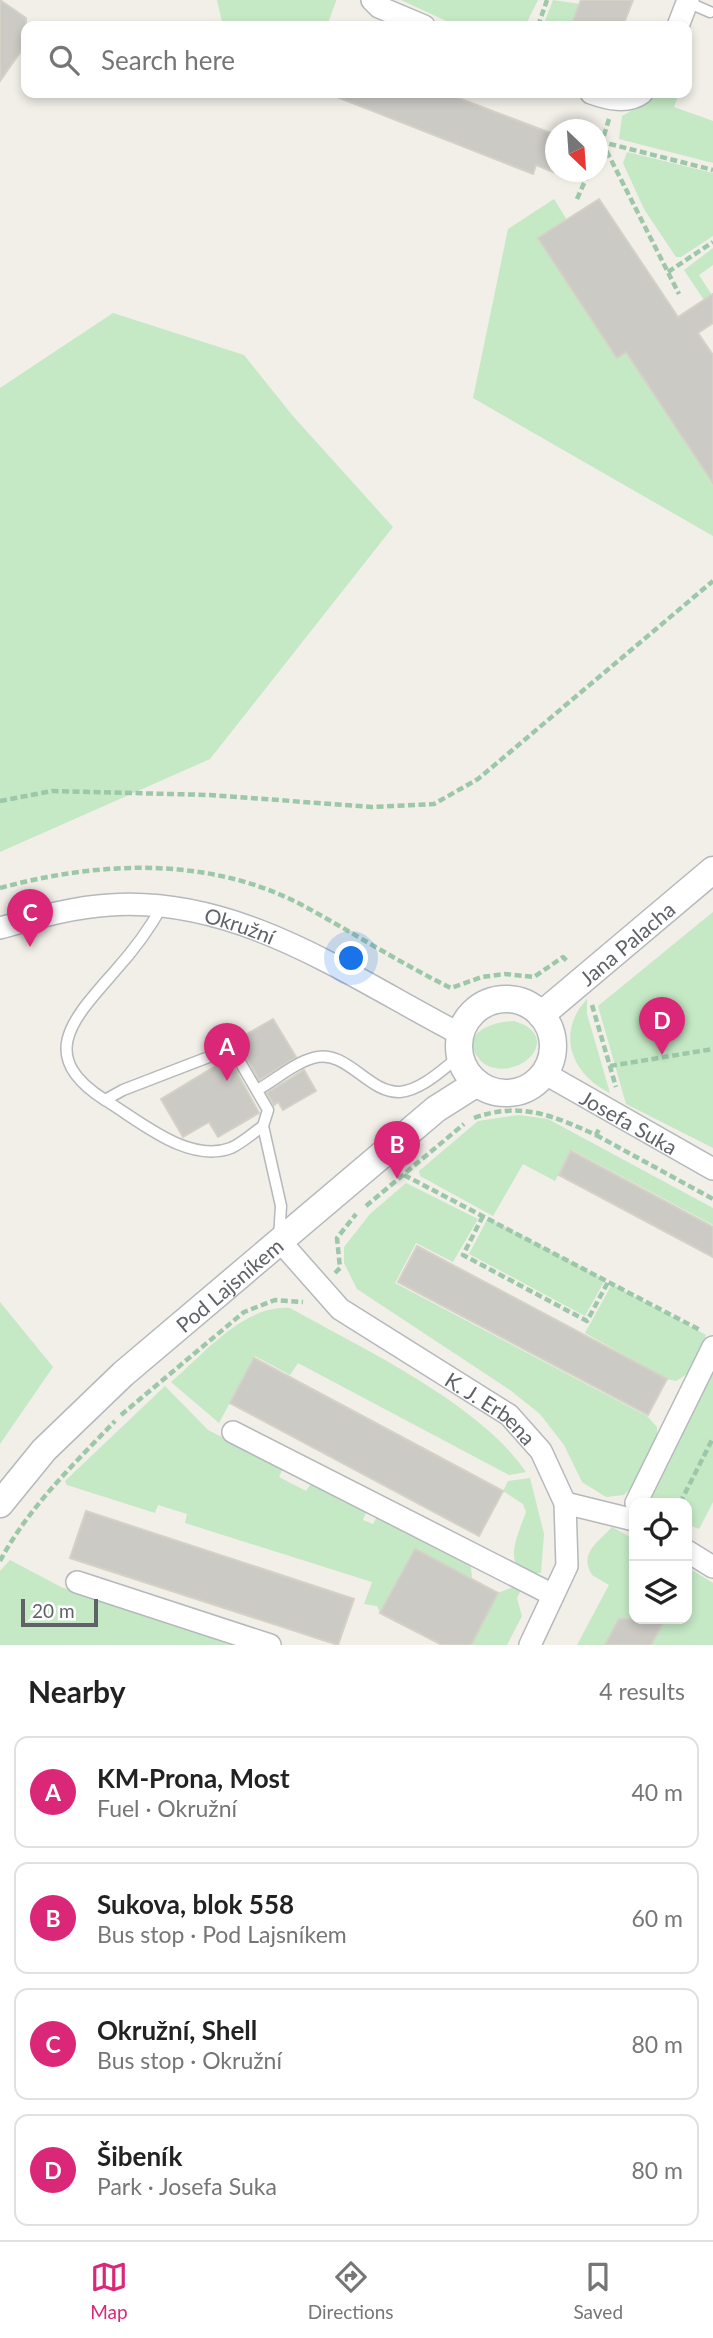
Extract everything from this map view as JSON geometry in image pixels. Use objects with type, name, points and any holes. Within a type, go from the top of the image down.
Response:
[{"type":"street","points":[[372,0],[379,7],[412,21]]},
{"type":"street","points":[[680,21],[688,1]]},
{"type":"street","name":"Jana Palacha","points":[[541,1015],[593,986],[713,870]]},
{"type":"street","name":"Okružní","points":[[0,928],[91,907],[162,906],[222,917],[275,936],[460,1045]]},
{"type":"street","points":[[517,1000],[541,1015],[549,1028],[551,1059],[544,1073],[533,1084],[512,1092],[490,1090],[467,1073],[460,1045],[467,1019],[489,1002],[517,1000]]},
{"type":"street","name":"Josefa Suka","points":[[544,1073],[713,1169]]},
{"type":"street","name":"Pod Lajsníkem","points":[[0,1504],[44,1450],[81,1412],[279,1240],[436,1109],[477,1083]]},
{"type":"street","name":"K. J. Erbena","points":[[279,1240],[340,1309],[509,1415],[541,1451],[565,1503],[566,1566],[530,1645]]},
{"type":"street","points":[[639,1498],[707,1339]]},
{"type":"street","points":[[233,1432],[553,1595]]},
{"type":"street","points":[[565,1503],[629,1511]]},
{"type":"street","points":[[692,1554],[713,1567]]},
{"type":"street","points":[[77,1583],[270,1645]]},
{"type":"lane","points":[[688,1],[710,12]]},
{"type":"lane","points":[[162,906],[141,940],[82,1009],[68,1031],[66,1049],[71,1068],[89,1090],[187,1147],[205,1151],[232,1147],[263,1126]]},
{"type":"lane","points":[[257,1090],[313,1058],[334,1057],[382,1088],[401,1092],[421,1085],[460,1045]]},
{"type":"lane","points":[[105,1100],[123,1090],[232,1048],[268,1110],[263,1126],[281,1206],[279,1240]]},
{"type":"path","points":[[540,21],[547,0]]},
{"type":"path","points":[[601,98],[608,124]]},
{"type":"path","points":[[608,144],[713,170]]},
{"type":"path","points":[[608,154],[679,294]]},
{"type":"path","points":[[578,199],[585,182]]},
{"type":"path","points":[[668,272],[713,242]]},
{"type":"path","points":[[0,802],[52,791],[210,795],[372,807],[434,804],[478,779],[713,581]]},
{"type":"path","points":[[397,962],[451,988],[482,977],[505,974],[534,976],[563,957],[593,986],[592,1003],[618,1096],[596,1135]]},
{"type":"path","points":[[610,1066],[713,1049]]},
{"type":"path","points":[[0,1560],[10,1540],[63,1476],[118,1418],[244,1311],[275,1300],[300,1304],[340,1268],[337,1238],[355,1214],[471,1119],[489,1113],[518,1109],[548,1114],[596,1135],[713,1199]]},
{"type":"path","points":[[404,1175],[608,1282],[707,1339]]},
{"type":"path","points":[[483,1216],[463,1255],[587,1321],[608,1282]]},
{"type":"path","points":[[683,1498],[713,1438]]},
{"type":"green space","points":[[217,0],[336,0],[329,21],[222,21]]},
{"type":"green space","points":[[401,0],[538,0],[528,21],[446,21]]},
{"type":"green space","points":[[553,0],[580,4],[573,21],[545,21]]},
{"type":"green space","points":[[653,98],[677,98],[674,107],[713,121],[713,163],[619,139],[622,116]]},
{"type":"green space","points":[[627,152],[713,173],[713,236],[681,257],[676,257],[644,209],[623,163]]},
{"type":"green space","points":[[554,199],[567,220],[618,357],[626,352],[713,483],[713,536],[473,398],[508,229]]},
{"type":"green space","points":[[713,248],[713,265],[699,275],[712,295],[704,300],[684,270]]},
{"type":"green space","points":[[113,313],[244,355],[292,415],[393,527],[210,759],[0,852],[0,388]]},
{"type":"green space","points":[[713,912],[713,1148],[626,1104],[598,1006]]},
{"type":"green space","points":[[587,999],[587,1014],[610,1093],[586,1076],[572,1052],[572,1026],[577,1012]]},
{"type":"green space","points":[[514,1021],[529,1028],[536,1036],[537,1046],[532,1055],[513,1067],[500,1069],[484,1064],[475,1053],[474,1038],[491,1025]]},
{"type":"green space","points":[[518,1115],[548,1119],[713,1208],[713,1225],[572,1150],[555,1181],[523,1164],[493,1216],[420,1176],[419,1171],[478,1121]]},
{"type":"green space","points":[[406,1183],[478,1219],[453,1262],[416,1243],[395,1283],[647,1416],[657,1427],[657,1434],[633,1486],[624,1495],[606,1497],[582,1482],[564,1445],[540,1414],[510,1390],[357,1289],[344,1263],[344,1247],[370,1214]]},
{"type":"green space","points":[[488,1218],[605,1280],[585,1316],[469,1254]]},
{"type":"green space","points":[[612,1284],[706,1335],[690,1372],[676,1381],[667,1379],[585,1333]]},
{"type":"green space","points":[[0,1302],[53,1367],[0,1444]]},
{"type":"green space","points":[[290,1308],[384,1360],[450,1401],[480,1423],[526,1472],[509,1475],[298,1363],[290,1375],[255,1356],[219,1423],[171,1382],[225,1333],[240,1323],[256,1314]]},
{"type":"green space","points":[[713,1365],[713,1502],[699,1529],[692,1526],[692,1498],[647,1498]]},
{"type":"green space","points":[[165,1386],[208,1430],[283,1468],[279,1477],[306,1491],[312,1482],[367,1510],[363,1520],[373,1524],[378,1515],[465,1559],[471,1567],[472,1578],[415,1549],[380,1613],[377,1606],[364,1604],[372,1582],[185,1523],[187,1514],[158,1505],[155,1513],[67,1485],[65,1481]]},
{"type":"green space","points":[[530,1478],[544,1534],[541,1573],[527,1572],[519,1568],[515,1561],[516,1542],[526,1512],[523,1504],[503,1491],[508,1481]]},
{"type":"green space","points":[[612,1527],[629,1536],[629,1624],[692,1624],[692,1570],[713,1583],[713,1645],[577,1645],[609,1585],[592,1575],[588,1567],[589,1553]]},
{"type":"green space","points":[[10,1560],[61,1587],[243,1645],[0,1645],[0,1571]]},
{"type":"green space","points":[[516,1586],[521,1590],[517,1598],[522,1616],[507,1645],[471,1645],[498,1593]]},
{"type":"building","points":[[0,0],[26,18],[26,21],[21,21],[21,51],[0,81]]},
{"type":"building","points":[[581,0],[633,0],[625,21],[573,21]]},
{"type":"building","points":[[340,98],[458,98],[545,131],[545,169],[536,165],[533,174]]},
{"type":"building","points":[[599,199],[678,317],[713,294],[713,323],[698,333],[713,355],[713,483],[626,352],[617,358],[538,238]]},
{"type":"building","points":[[273,1019],[296,1057],[259,1080],[242,1049],[245,1046],[240,1038]]},
{"type":"building","points":[[229,1058],[259,1113],[218,1137],[209,1122],[183,1137],[161,1099]]},
{"type":"building","points":[[304,1070],[316,1091],[283,1110],[278,1102],[274,1105],[267,1093]]},
{"type":"building","points":[[571,1151],[713,1227],[713,1257],[559,1175]]},
{"type":"building","points":[[417,1246],[667,1379],[648,1415],[398,1282]]},
{"type":"building","points":[[254,1358],[503,1491],[479,1536],[230,1403]]},
{"type":"building","points":[[86,1511],[354,1599],[338,1645],[70,1558]]},
{"type":"building","points":[[415,1549],[498,1593],[471,1645],[442,1645],[380,1613]]},
{"type":"building","points":[[619,1619],[629,1619],[629,1624],[662,1624],[651,1645],[605,1645]]},
{"type":"place","name":"Okružní, Shell","points":[[30,947]]},
{"type":"place","name":"Šibeník","points":[[662,1055]]},
{"type":"place","name":"KM-Prona, Most","points":[[227,1081]]},
{"type":"place","name":"Sukova, blok 558","points":[[397,1179]]}]
